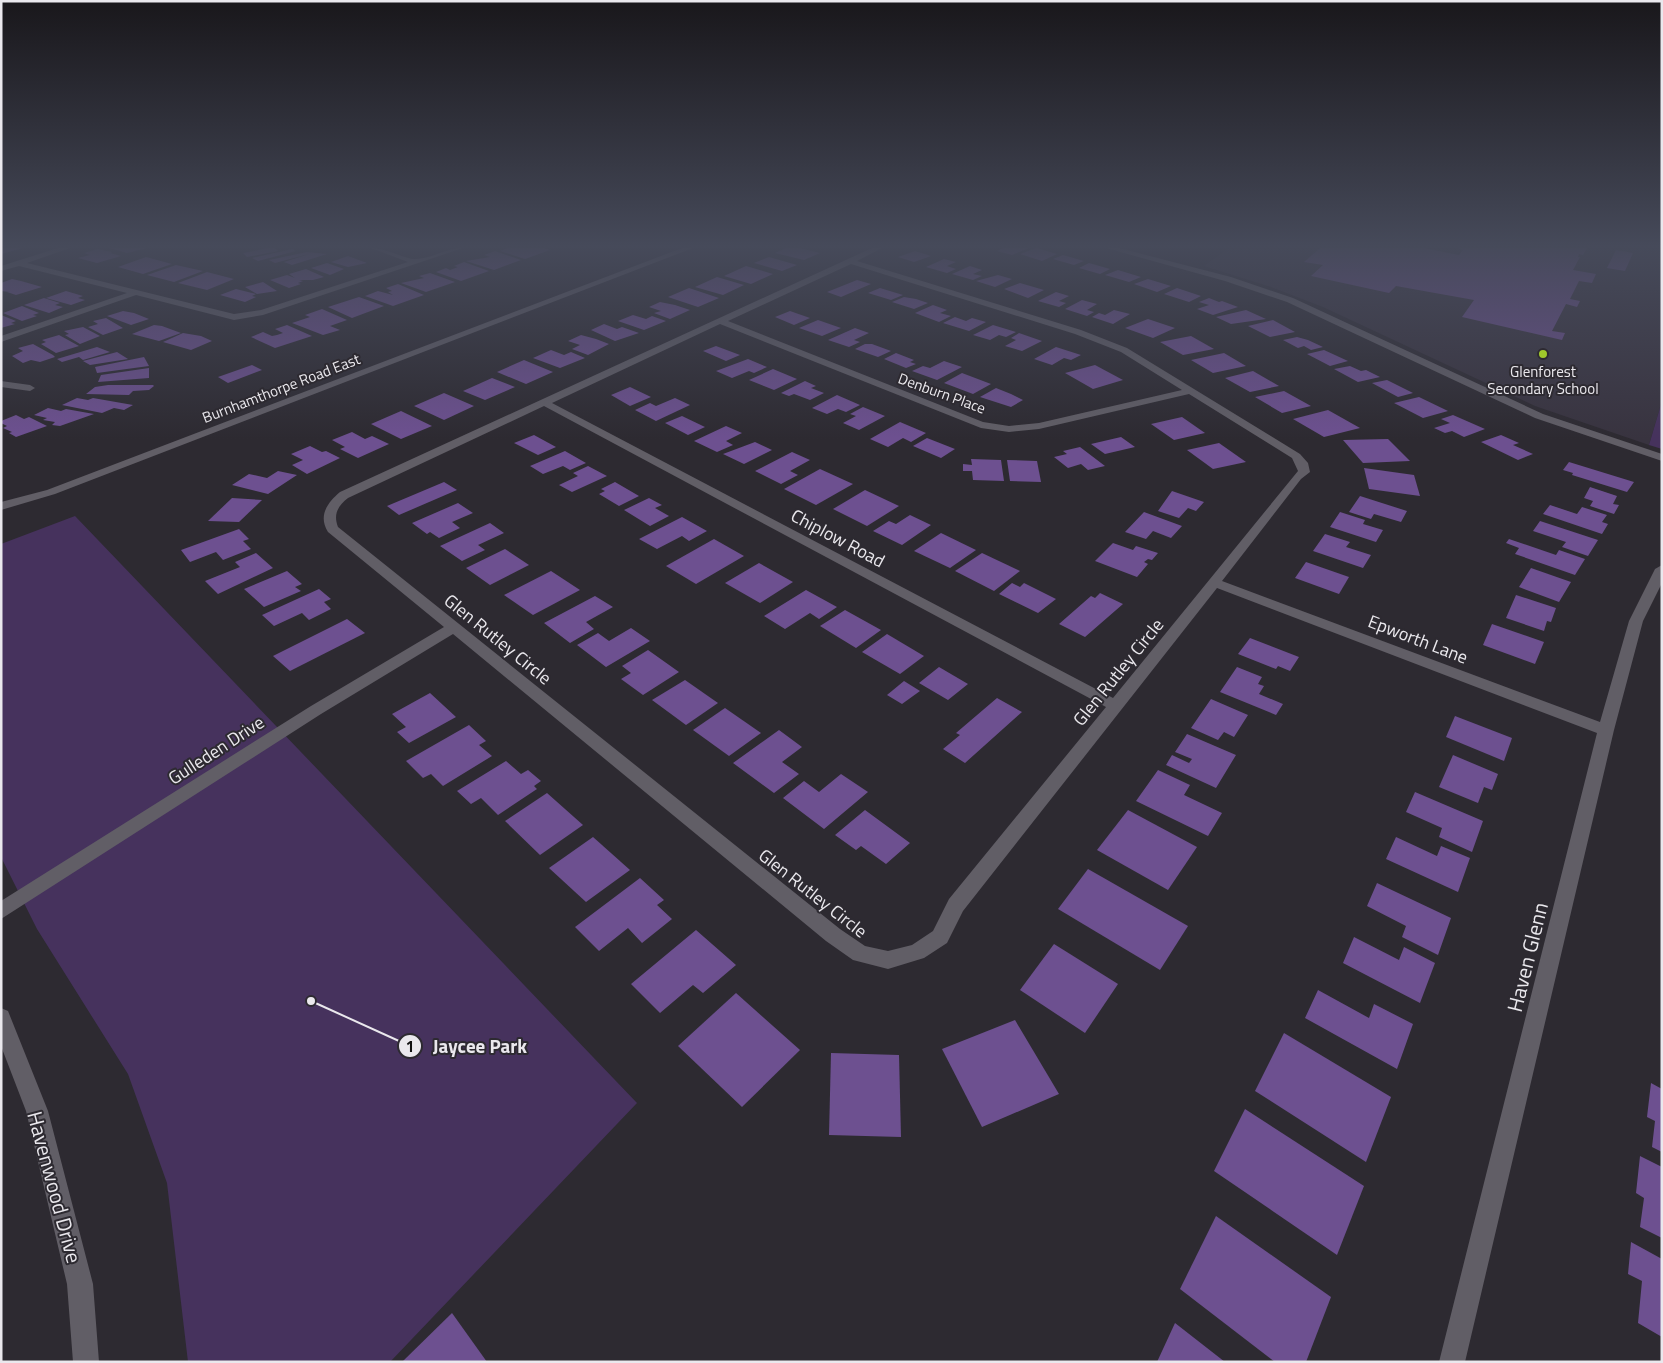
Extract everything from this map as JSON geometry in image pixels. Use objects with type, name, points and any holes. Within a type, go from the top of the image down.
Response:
[{"type":"street","points":[[1,340],[81,312]]},
{"type":"street","points":[[208,312],[222,315],[241,316],[264,312]]},
{"type":"street","name":"Burnhamthorpe Road East","points":[[1,506],[51,492],[523,312]]},
{"type":"street","name":"Glen Rutley Circle","points":[[740,312],[344,496],[330,509],[328,518],[332,528],[833,935],[860,954],[888,960],[917,952],[940,937],[956,905],[1114,705],[1216,583],[1297,478],[1304,472],[1302,463],[1296,456],[1124,350],[1078,332],[1013,312]]},
{"type":"street","points":[[1315,312],[1539,416],[1662,458]]},
{"type":"street","name":"Denburn Place","points":[[720,321],[981,425],[1009,429],[1039,426],[1191,391]]},
{"type":"street","points":[[1,384],[30,388]]},
{"type":"street","name":"Chiplow Road","points":[[545,403],[1114,705]]},
{"type":"street","name":"Burnhamthorpe Road East","points":[[1,518],[51,492]]},
{"type":"street","name":"Haven Glenn","points":[[1452,1362],[1606,730],[1636,621],[1662,569]]},
{"type":"street","name":"Epworth Lane","points":[[1216,583],[1606,730]]},
{"type":"street","name":"Gulleden Drive","points":[[1,911],[316,710],[455,627]]},
{"type":"street","name":"Havenwood Drive","points":[[1,1018],[36,1111],[78,1274],[86,1362]]},
{"type":"shaded area","points":[[1333,312],[1662,312],[1662,401],[1649,445],[1535,406]]},
{"type":"shaded area","points":[[1662,401],[1662,449],[1649,445]]},
{"type":"shaded area","points":[[75,516],[637,1103],[390,1362],[188,1362],[167,1183],[128,1074],[37,929],[1,857],[1,544]]},
{"type":"building","points":[[126,312],[149,319],[131,325],[107,316]]},
{"type":"building","points":[[315,312],[328,312],[347,320],[330,326],[340,330],[323,335],[292,323],[310,317],[305,315]]},
{"type":"building","points":[[338,312],[369,312],[352,318]]},
{"type":"building","points":[[659,312],[686,312],[670,319],[654,313]]},
{"type":"building","points":[[792,312],[810,318],[794,325],[775,317]]},
{"type":"building","points":[[943,312],[940,313],[951,316],[939,322],[915,313]]},
{"type":"building","points":[[1073,312],[1094,312],[1087,316]]},
{"type":"building","points":[[1111,312],[1130,314],[1113,324],[1092,317],[1099,313],[1105,315]]},
{"type":"building","points":[[1204,312],[1224,312],[1213,315]]},
{"type":"building","points":[[1239,312],[1250,312],[1266,319],[1231,324],[1216,317]]},
{"type":"building","points":[[1466,312],[1562,312],[1552,331],[1565,333],[1562,340],[1462,317]]},
{"type":"building","points":[[3,313],[39,313],[33,315],[37,316],[22,321]]},
{"type":"building","points":[[1,315],[16,321],[11,323],[15,324],[1,328]]},
{"type":"building","points":[[633,315],[646,319],[652,316],[666,321],[644,330],[618,321]]},
{"type":"building","points":[[955,317],[966,321],[972,318],[986,322],[969,331],[943,323]]},
{"type":"building","points":[[106,318],[123,328],[103,335],[88,327],[98,324],[93,321]]},
{"type":"building","points":[[1148,319],[1175,328],[1153,338],[1125,328]]},
{"type":"building","points":[[818,320],[841,328],[822,336],[799,328]]},
{"type":"building","points":[[1273,320],[1295,332],[1270,337],[1248,326]]},
{"type":"building","points":[[604,324],[617,329],[622,327],[639,333],[615,341],[591,330]]},
{"type":"building","points":[[154,325],[181,333],[159,341],[132,334]]},
{"type":"building","points":[[287,325],[312,336],[275,348],[251,337],[263,332],[272,336],[283,333],[275,329]]},
{"type":"building","points":[[993,325],[1016,332],[1006,337],[999,335],[990,340],[973,335]]},
{"type":"building","points":[[83,327],[100,336],[80,344],[65,335],[69,334],[64,331]]},
{"type":"building","points":[[855,328],[869,333],[854,340],[860,342],[849,347],[828,340]]},
{"type":"building","points":[[183,333],[201,336],[212,341],[191,350],[163,342]]},
{"type":"building","points":[[1019,333],[1042,341],[1022,351],[1005,346],[1016,340],[1011,338]]},
{"type":"building","points":[[59,335],[79,346],[56,353],[41,344],[46,342],[42,340]]},
{"type":"building","points":[[581,335],[609,344],[588,355],[572,349],[580,345],[568,341]]},
{"type":"building","points":[[1191,336],[1214,349],[1183,355],[1160,342]]},
{"type":"building","points":[[1297,337],[1323,347],[1311,350],[1304,346],[1298,348],[1283,340]]},
{"type":"building","points":[[33,344],[55,357],[40,362],[31,360],[23,363],[12,356],[23,351],[18,348]]},
{"type":"building","points":[[865,344],[872,344],[891,351],[878,357],[855,349]]},
{"type":"building","points":[[716,346],[740,355],[726,361],[703,351]]},
{"type":"building","points":[[97,347],[110,352],[83,360],[79,357],[62,362],[57,359]]},
{"type":"building","points":[[1056,347],[1081,355],[1071,360],[1064,358],[1052,365],[1034,359]]},
{"type":"building","points":[[551,350],[564,355],[571,352],[585,358],[560,368],[533,358]]},
{"type":"building","points":[[1324,350],[1348,361],[1330,366],[1307,354]]},
{"type":"building","points":[[117,352],[128,359],[90,365],[83,361]]},
{"type":"building","points":[[896,353],[914,360],[910,362],[916,364],[906,368],[884,359]]},
{"type":"building","points":[[1224,353],[1246,366],[1213,373],[1191,360]]},
{"type":"building","points":[[144,357],[149,366],[97,373],[95,367]]},
{"type":"building","points":[[748,359],[767,367],[754,373],[749,371],[732,378],[716,371]]},
{"type":"building","points":[[524,360],[553,372],[526,384],[497,372]]},
{"type":"building","points":[[944,361],[962,367],[937,380],[912,371],[923,366],[930,368]]},
{"type":"building","points":[[252,365],[262,370],[228,383],[218,377]]},
{"type":"building","points":[[1095,365],[1123,380],[1093,389],[1065,373]]},
{"type":"building","points":[[1350,366],[1361,371],[1366,370],[1380,377],[1358,382],[1334,369]]},
{"type":"building","points":[[149,368],[149,378],[98,382],[101,375]]},
{"type":"building","points":[[773,369],[797,379],[774,390],[749,380]]},
{"type":"building","points":[[1253,371],[1279,386],[1250,392],[1225,378]]},
{"type":"building","points":[[962,373],[991,384],[973,394],[944,383]]},
{"type":"building","points":[[492,378],[515,387],[485,400],[463,391]]},
{"type":"building","points":[[1387,380],[1413,393],[1398,397],[1372,383]]},
{"type":"building","points":[[805,381],[816,386],[811,388],[824,393],[810,400],[794,394],[789,396],[781,393]]},
{"type":"building","points":[[108,385],[154,386],[149,390],[133,391],[129,395],[86,394],[95,387]]},
{"type":"building","points":[[630,387],[651,397],[630,406],[611,395]]},
{"type":"building","points":[[996,388],[1023,400],[1011,407],[980,397]]},
{"type":"building","points":[[1284,391],[1311,406],[1282,413],[1255,397]]},
{"type":"building","points":[[444,393],[474,406],[444,420],[414,406]]},
{"type":"building","points":[[837,395],[860,405],[846,412],[838,409],[827,414],[812,408]]},
{"type":"building","points":[[1419,397],[1448,411],[1423,418],[1394,403]]},
{"type":"building","points":[[77,398],[88,400],[93,398],[133,405],[124,410],[114,408],[102,413],[62,405]]},
{"type":"building","points":[[675,398],[690,405],[656,421],[635,410],[650,403],[656,406]]},
{"type":"building","points":[[863,407],[885,416],[859,430],[843,423],[856,416],[850,414]]},
{"type":"building","points":[[48,408],[94,414],[60,426],[52,425],[55,422],[43,420],[47,418],[34,415]]},
{"type":"building","points":[[1328,410],[1360,428],[1324,437],[1293,419]]},
{"type":"building","points":[[401,411],[432,426],[401,439],[371,424]]},
{"type":"building","points":[[16,415],[24,419],[29,417],[47,426],[16,437],[9,433],[12,432],[3,428],[7,426],[1,423],[1,421]]},
{"type":"building","points":[[1453,415],[1485,429],[1464,437],[1452,431],[1445,433],[1434,428],[1450,423],[1441,419]]},
{"type":"building","points":[[682,416],[705,427],[688,435],[665,423]]},
{"type":"building","points":[[1182,417],[1205,433],[1174,440],[1151,424]]},
{"type":"building","points":[[900,422],[926,433],[911,442],[903,438],[888,447],[870,439]]},
{"type":"building","points":[[726,426],[742,433],[726,441],[733,445],[717,452],[694,441]]},
{"type":"building","points":[[352,432],[365,439],[372,436],[389,444],[358,458],[340,449],[345,447],[332,440]]},
{"type":"building","points":[[534,435],[556,447],[538,455],[514,443]]},
{"type":"building","points":[[1501,435],[1519,443],[1513,445],[1533,454],[1518,460],[1481,442]]},
{"type":"building","points":[[1121,437],[1135,447],[1105,454],[1091,444]]},
{"type":"building","points":[[927,438],[955,449],[941,458],[913,446]]},
{"type":"building","points":[[1388,439],[1410,461],[1363,463],[1343,440]]},
{"type":"building","points":[[755,442],[772,450],[744,464],[723,454]]},
{"type":"building","points":[[1219,443],[1246,462],[1213,469],[1187,450]]},
{"type":"building","points":[[310,446],[340,458],[307,474],[292,465],[303,460],[291,454]]},
{"type":"building","points":[[1080,447],[1105,466],[1088,470],[1081,464],[1068,468],[1054,457],[1067,454],[1063,451]]},
{"type":"building","points":[[565,451],[586,463],[570,470],[563,466],[543,474],[530,466]]},
{"type":"building","points":[[792,452],[810,460],[790,471],[798,475],[781,484],[755,471]]},
{"type":"building","points":[[971,459],[1001,460],[1004,481],[973,480],[972,471],[963,471],[963,464],[972,465]]},
{"type":"building","points":[[1007,460],[1037,461],[1041,482],[1010,481]]},
{"type":"building","points":[[1569,462],[1634,482],[1627,492],[1572,475],[1573,473],[1563,470]]},
{"type":"building","points":[[588,466],[607,476],[572,492],[559,485],[578,476],[573,473]]},
{"type":"building","points":[[1364,468],[1414,475],[1420,496],[1369,489]]},
{"type":"building","points":[[820,469],[853,484],[816,505],[784,489]]},
{"type":"building","points":[[278,471],[297,475],[268,494],[232,485],[249,474],[267,478]]},
{"type":"building","points":[[444,482],[457,490],[399,515],[387,506]]},
{"type":"building","points":[[615,482],[639,496],[619,506],[599,494],[605,491],[601,489]]},
{"type":"building","points":[[1590,487],[1617,496],[1613,504],[1619,505],[1614,514],[1590,506],[1593,501],[1584,498]]},
{"type":"building","points":[[865,490],[899,506],[867,526],[833,509]]},
{"type":"building","points":[[1172,491],[1204,502],[1196,511],[1188,508],[1179,518],[1158,511]]},
{"type":"building","points":[[1360,496],[1407,511],[1401,522],[1374,514],[1371,519],[1349,512]]},
{"type":"building","points":[[232,498],[262,500],[239,522],[208,521]]},
{"type":"building","points":[[649,498],[662,505],[655,508],[669,516],[650,526],[624,510]]},
{"type":"building","points":[[458,503],[473,513],[452,522],[460,528],[439,538],[430,532],[427,534],[412,523]]},
{"type":"building","points":[[1550,505],[1577,514],[1582,507],[1607,515],[1602,522],[1608,524],[1602,534],[1543,514]]},
{"type":"building","points":[[1144,512],[1182,526],[1171,538],[1153,531],[1146,539],[1125,532]]},
{"type":"building","points":[[1340,512],[1365,520],[1363,524],[1383,530],[1376,542],[1330,527]]},
{"type":"building","points":[[910,515],[931,525],[902,545],[873,531],[889,521],[896,524]]},
{"type":"building","points":[[682,517],[707,531],[689,541],[682,536],[657,549],[639,539]]},
{"type":"building","points":[[1540,521],[1598,540],[1588,556],[1562,547],[1566,542],[1533,531]]},
{"type":"building","points":[[490,523],[504,533],[478,545],[485,550],[462,561],[440,546]]},
{"type":"building","points":[[239,529],[249,539],[243,541],[251,549],[223,560],[216,552],[190,562],[181,550]]},
{"type":"building","points":[[941,533],[976,550],[950,568],[914,551]]},
{"type":"building","points":[[1325,534],[1350,542],[1346,547],[1371,555],[1363,568],[1313,551]]},
{"type":"building","points":[[714,539],[744,556],[696,584],[666,566]]},
{"type":"building","points":[[1509,539],[1556,555],[1559,550],[1585,559],[1575,575],[1515,554],[1519,548],[1506,543]]},
{"type":"building","points":[[1113,543],[1133,550],[1136,546],[1158,553],[1152,560],[1148,559],[1144,562],[1148,564],[1137,577],[1095,561]]},
{"type":"building","points":[[505,549],[529,565],[490,585],[466,568]]},
{"type":"building","points":[[256,553],[273,568],[218,594],[205,581],[240,567],[235,562]]},
{"type":"building","points":[[982,553],[1020,571],[994,591],[955,571]]},
{"type":"building","points":[[1306,562],[1349,577],[1339,594],[1295,578]]},
{"type":"building","points":[[759,563],[793,582],[760,603],[725,583]]},
{"type":"building","points":[[1531,568],[1571,582],[1559,602],[1519,587]]},
{"type":"building","points":[[287,571],[302,584],[295,587],[301,591],[264,607],[244,589]]},
{"type":"building","points":[[551,571],[580,590],[533,615],[504,595]]},
{"type":"building","points":[[1012,583],[1020,587],[1024,583],[1056,599],[1038,613],[999,594]]},
{"type":"building","points":[[319,589],[331,599],[324,602],[331,609],[309,620],[302,613],[274,626],[262,615]]},
{"type":"building","points":[[806,590],[837,607],[819,619],[810,613],[785,629],[764,616]]},
{"type":"building","points":[[1100,593],[1123,604],[1085,637],[1059,624],[1091,596],[1095,598]]},
{"type":"building","points":[[1516,595],[1556,608],[1551,622],[1547,621],[1544,631],[1506,618]]},
{"type":"building","points":[[595,596],[613,607],[586,622],[594,629],[570,643],[544,623]]},
{"type":"building","points":[[845,610],[881,630],[856,648],[820,626]]},
{"type":"building","points":[[347,619],[365,633],[290,671],[273,656]]},
{"type":"building","points":[[1492,624],[1544,642],[1535,664],[1483,645]]},
{"type":"building","points":[[631,628],[650,641],[606,667],[577,645],[598,633],[609,641]]},
{"type":"building","points":[[887,634],[924,656],[900,674],[862,652]]},
{"type":"building","points":[[1250,638],[1299,657],[1290,671],[1278,666],[1276,669],[1238,654]]},
{"type":"building","points":[[648,650],[679,672],[643,695],[621,679],[631,673],[622,666]]},
{"type":"building","points":[[939,667],[968,684],[948,700],[919,683]]},
{"type":"building","points":[[1237,667],[1262,677],[1258,684],[1264,686],[1259,694],[1283,704],[1276,715],[1220,692]]},
{"type":"building","points":[[685,680],[718,703],[686,725],[652,700]]},
{"type":"building","points":[[904,681],[920,691],[902,704],[887,695]]},
{"type":"building","points":[[430,693],[456,717],[409,743],[397,732],[406,727],[392,714]]},
{"type":"building","points":[[997,698],[1022,712],[965,763],[943,749],[960,735],[956,733]]},
{"type":"building","points":[[1211,699],[1248,715],[1234,737],[1224,732],[1218,740],[1191,728]]},
{"type":"building","points":[[725,708],[761,733],[729,756],[693,730]]},
{"type":"building","points":[[1455,716],[1512,738],[1504,761],[1446,737]]},
{"type":"building","points":[[469,725],[486,741],[479,745],[492,756],[443,786],[431,774],[423,778],[406,761]]},
{"type":"building","points":[[779,730],[802,747],[782,762],[799,774],[774,793],[733,763]]},
{"type":"building","points":[[1187,734],[1236,755],[1216,788],[1166,765],[1172,755],[1189,763],[1192,759],[1175,752]]},
{"type":"building","points":[[1453,755],[1498,774],[1492,790],[1484,787],[1478,803],[1439,787]]},
{"type":"building","points":[[506,761],[521,774],[528,770],[541,781],[534,786],[537,789],[498,815],[481,798],[471,804],[457,791]]},
{"type":"building","points":[[1158,770],[1190,785],[1184,795],[1222,813],[1208,836],[1136,801]]},
{"type":"building","points":[[841,774],[868,792],[824,829],[783,798],[804,781],[819,792]]},
{"type":"building","points":[[1415,792],[1483,821],[1472,852],[1439,837],[1442,828],[1406,812]]},
{"type":"building","points":[[547,793],[583,825],[540,855],[505,821]]},
{"type":"building","points":[[865,810],[910,843],[886,864],[861,846],[856,850],[835,835]]},
{"type":"building","points":[[1128,810],[1197,847],[1168,890],[1097,850]]},
{"type":"building","points":[[593,837],[630,870],[586,902],[549,868]]},
{"type":"building","points":[[1396,837],[1437,856],[1441,846],[1470,858],[1458,892],[1386,859]]},
{"type":"building","points":[[1088,869],[1188,926],[1160,970],[1058,909]]},
{"type":"building","points":[[640,878],[664,900],[657,905],[672,919],[642,943],[628,928],[599,951],[575,927]]},
{"type":"building","points":[[1377,883],[1451,918],[1438,955],[1402,937],[1406,926],[1367,906]]},
{"type":"building","points":[[696,930],[736,965],[703,993],[693,985],[660,1013],[631,984]]},
{"type":"building","points":[[1354,937],[1399,960],[1404,947],[1435,963],[1420,1003],[1343,963]]},
{"type":"building","points":[[1054,944],[1118,984],[1085,1033],[1020,990]]},
{"type":"building","points":[[1318,990],[1369,1018],[1374,1004],[1413,1024],[1397,1069],[1305,1018]]},
{"type":"building","points":[[736,993],[800,1050],[742,1107],[678,1046]]},
{"type":"building","points":[[1015,1020],[1059,1094],[982,1127],[942,1049]]},
{"type":"building","points":[[1284,1033],[1391,1097],[1366,1162],[1255,1091]]},
{"type":"building","points":[[831,1053],[899,1055],[901,1137],[829,1135]]},
{"type":"building","points":[[1651,1083],[1662,1089],[1662,1152],[1652,1147],[1655,1121],[1647,1117]]},
{"type":"building","points":[[1245,1109],[1364,1186],[1337,1255],[1214,1171]]},
{"type":"building","points":[[1640,1156],[1662,1167],[1662,1238],[1640,1227],[1644,1198],[1636,1193]]},
{"type":"building","points":[[1216,1216],[1331,1297],[1306,1362],[1275,1362],[1180,1289]]},
{"type":"building","points":[[1631,1242],[1662,1259],[1662,1337],[1638,1323],[1642,1281],[1628,1274]]},
{"type":"building","points":[[452,1313],[487,1362],[402,1362]]},
{"type":"building","points":[[1175,1323],[1225,1362],[1157,1362]]},
{"type":"place","name":"Glenforest Secondary School","points":[[1543,354]]},
{"type":"place","name":"Jaycee Park","points":[[311,1001]]}]
